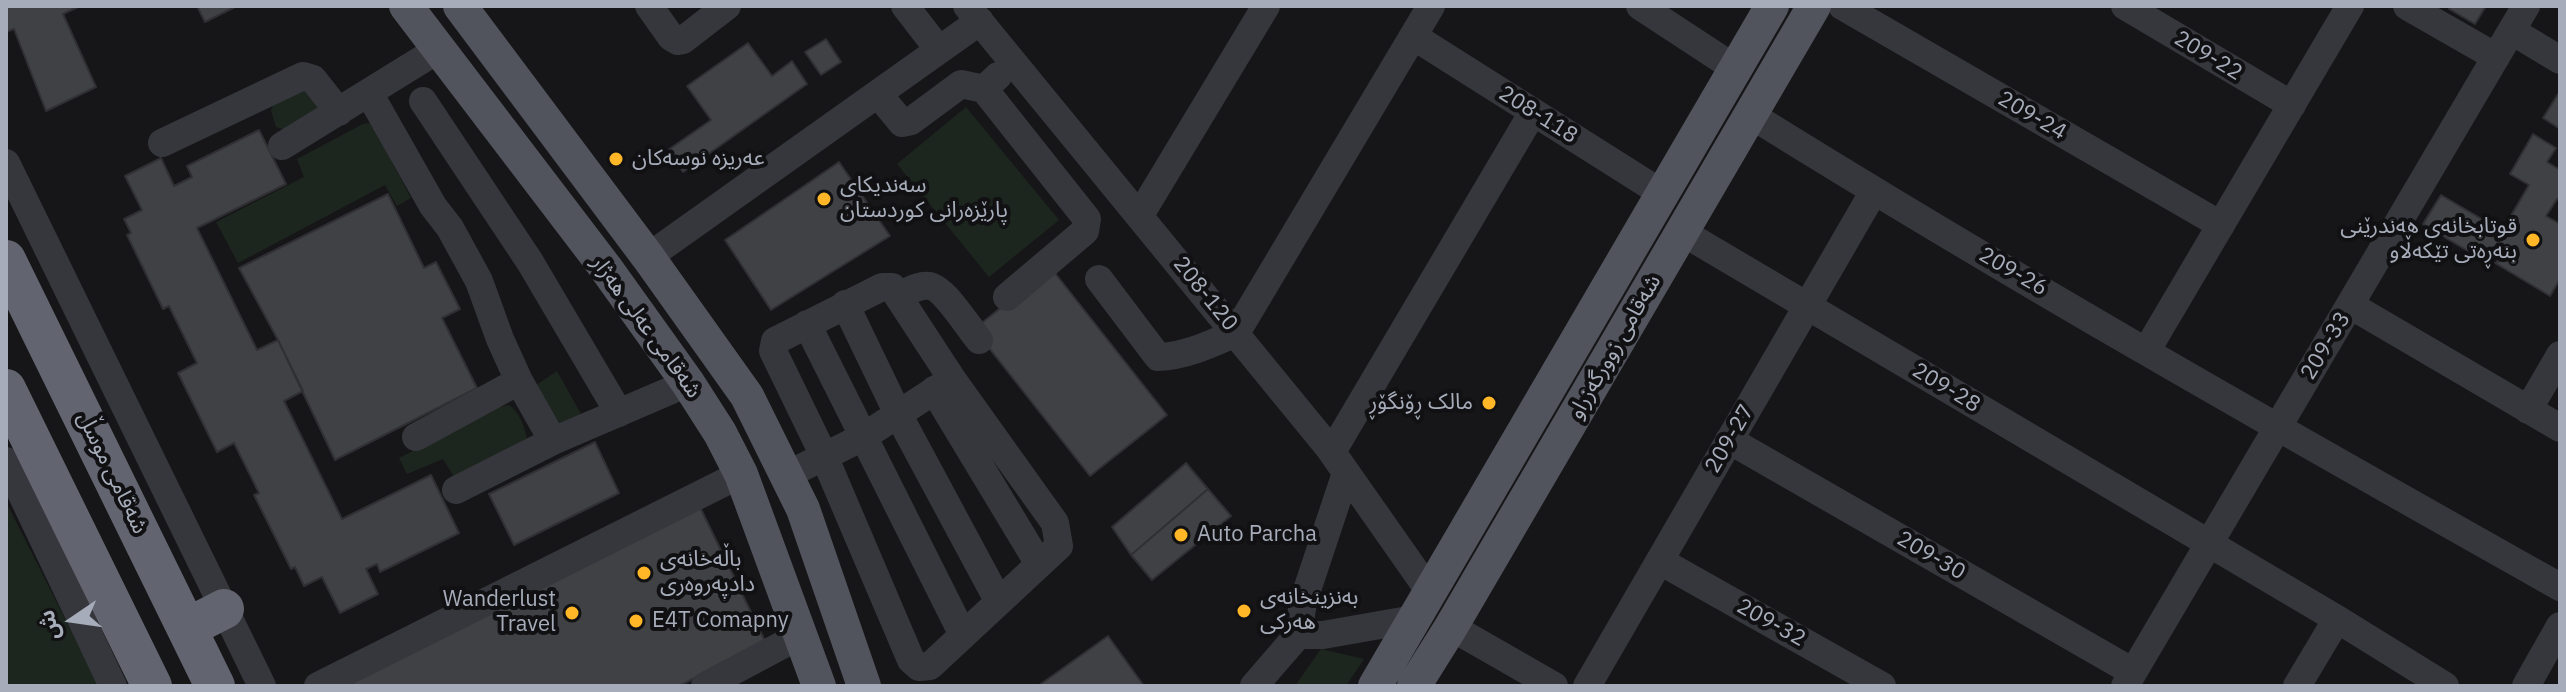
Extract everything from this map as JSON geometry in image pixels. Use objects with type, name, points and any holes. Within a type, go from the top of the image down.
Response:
[{"type":"highway","name":"شەقامی موسڵ","points":[[6,260],[215,686]]},
{"type":"highway","points":[[6,389],[152,686]]},
{"type":"highway","points":[[47,471],[99,445]]},
{"type":"highway","points":[[187,628],[224,609]]},
{"type":"main road","name":"شەقامی عەلی هەژار","points":[[406,6],[605,267],[720,433],[741,474],[819,686]]},
{"type":"main road","name":"شەقامی عەلی هەژار","points":[[460,6],[648,257],[747,396],[803,509],[864,686]]},
{"type":"main road","name":"شەقامی زوورگەزراو","points":[[1375,686],[1772,6]]},
{"type":"main road","name":"شەقامی زوورگەزراو","points":[[1414,686],[1814,6]]},
{"type":"street","points":[[649,6],[671,37],[678,41],[727,6]]},
{"type":"street","points":[[905,6],[939,50]]},
{"type":"street","points":[[1140,215],[1266,6]]},
{"type":"street","points":[[1099,279],[1158,357],[1200,349],[1236,333],[1431,6]]},
{"type":"street","points":[[1640,6],[1736,69]]},
{"type":"street","name":"209-24","points":[[1842,6],[2221,225]]},
{"type":"street","name":"209-22","points":[[2125,6],[2292,105]]},
{"type":"street","points":[[2147,350],[2350,6]]},
{"type":"street","points":[[2407,6],[2496,57]]},
{"type":"street","name":"209-33","points":[[2129,679],[2526,6]]},
{"type":"street","points":[[648,257],[939,50],[974,14]]},
{"type":"street","name":"208-120","points":[[974,14],[1339,462],[1422,606]]},
{"type":"street","points":[[2512,31],[2560,60]]},
{"type":"street","name":"208-118","points":[[1413,36],[1663,194]]},
{"type":"street","points":[[282,146],[439,49]]},
{"type":"street","points":[[984,89],[1013,62]]},
{"type":"street","points":[[162,143],[303,76],[313,79],[339,112]]},
{"type":"street","points":[[878,94],[902,123],[911,121],[961,84],[984,89],[1087,219],[1085,231],[1007,297]]},
{"type":"street","points":[[369,93],[479,281],[519,381],[553,441]]},
{"type":"street","points":[[423,101],[530,262],[619,413]]},
{"type":"street","points":[[1254,686],[1298,635],[1303,602],[1339,462],[1533,112]]},
{"type":"street","name":"209-26","points":[[1751,115],[1874,191],[2277,428],[2560,587]]},
{"type":"street","points":[[6,163],[262,686]]},
{"type":"street","name":"209-27","points":[[1587,686],[1874,191]]},
{"type":"street","name":"209-28","points":[[1682,232],[2445,686]]},
{"type":"street","points":[[898,296],[921,286],[940,291],[979,340]]},
{"type":"street","points":[[882,287],[892,287],[898,296],[1039,564],[930,666],[919,667],[911,660],[824,456],[773,351],[775,341],[882,287]]},
{"type":"street","points":[[845,304],[898,414],[999,602]]},
{"type":"street","points":[[2350,305],[2560,428]]},
{"type":"street","points":[[807,324],[963,635]]},
{"type":"street","points":[[2528,410],[2560,355]]},
{"type":"street","points":[[416,437],[519,381]]},
{"type":"street","points":[[456,490],[553,441],[688,383]]},
{"type":"street","points":[[787,475],[863,437],[943,385]]},
{"type":"street","name":"209-30","points":[[1729,440],[2129,679]]},
{"type":"street","points":[[6,461],[113,686]]},
{"type":"street","points":[[318,686],[741,474]]},
{"type":"street","name":"209-32","points":[[1660,561],[1882,686]]},
{"type":"street","points":[[1298,635],[1323,635],[1422,606]]},
{"type":"street","points":[[2297,686],[2337,619]]},
{"type":"street","points":[[2526,686],[2560,626]]},
{"type":"street","points":[[1451,627],[1554,686]]},
{"type":"street","points":[[705,686],[801,635]]},
{"type":"shaded area","points":[[302,88],[326,111],[285,130],[276,127],[271,111],[275,99]]},
{"type":"shaded area","points":[[966,107],[1059,220],[989,277],[897,164]]},
{"type":"shaded area","points":[[371,123],[411,198],[397,206],[385,185],[238,263],[216,222],[304,177],[297,159],[363,124]]},
{"type":"shaded area","points":[[557,371],[581,414],[561,427],[536,385]]},
{"type":"shaded area","points":[[509,405],[519,415],[527,439],[456,480],[443,459],[407,474],[399,458]]},
{"type":"shaded area","points":[[6,502],[99,686],[6,686]]},
{"type":"shaded area","points":[[1321,649],[1364,659],[1346,686],[1295,686]]},
{"type":"building","points":[[6,6],[80,6],[63,14],[96,87],[46,111],[14,29],[6,32]]},
{"type":"building","points":[[197,6],[237,6],[205,22]]},
{"type":"building","points":[[2451,6],[2486,6],[2475,24],[2449,9]]},
{"type":"building","points":[[826,39],[841,62],[821,75],[805,52]]},
{"type":"building","points":[[748,43],[772,76],[792,61],[807,84],[683,172],[668,150],[711,120],[687,86]]},
{"type":"building","points":[[2560,91],[2560,129],[2543,118]]},
{"type":"building","points":[[259,130],[286,184],[197,228],[257,350],[278,340],[303,391],[284,401],[342,519],[431,475],[459,533],[380,572],[377,564],[366,569],[378,594],[340,613],[322,577],[304,586],[295,567],[291,569],[254,495],[259,493],[234,443],[217,452],[178,373],[197,363],[169,306],[163,309],[127,235],[131,233],[124,219],[142,210],[125,176],[161,158],[174,186],[192,177],[187,166]]},
{"type":"building","points":[[2533,134],[2556,148],[2547,162],[2560,170],[2560,201],[2557,199],[2546,216],[2560,224],[2560,279],[2550,296],[2495,263],[2499,261],[2490,256],[2486,262],[2423,224],[2441,195],[2502,231],[2529,185],[2510,174]]},
{"type":"building","name":"سەندیکای پارێزەرانی کوردستان","points":[[839,162],[890,236],[771,310],[725,240]]},
{"type":"building","points":[[388,194],[424,268],[436,262],[460,309],[442,318],[477,388],[335,460],[278,340],[239,268]]},
{"type":"building","points":[[1051,268],[1167,415],[1090,476],[974,329]]},
{"type":"building","points":[[595,442],[619,493],[514,545],[489,494]]},
{"type":"building","points":[[1186,463],[1208,489],[1131,555],[1112,527]]},
{"type":"building","name":"Auto Parcha","points":[[1208,489],[1231,516],[1152,580],[1131,555]]},
{"type":"building","name":"باڵەخانەی دادپەروەری","points":[[698,503],[766,643],[679,686],[325,686]]},
{"type":"building","points":[[1108,636],[1144,686],[1038,686]]},
{"type":"place","name":"عەریزە نوسەکان","points":[[616,159]]},
{"type":"place","name":"سەندیکای پارێزەرانی کوردستان","points":[[824,199]]},
{"type":"place","name":"قوتابخانەی هەندرێنی بنەڕەتی تێکەڵاو","points":[[2533,240]]},
{"type":"place","name":"مالک ڕۆنگۆڕ","points":[[1489,403]]},
{"type":"place","name":"Auto Parcha","points":[[1181,535]]},
{"type":"place","name":"باڵەخانەی دادپەروەری","points":[[644,573]]},
{"type":"place","name":"بەنزینخانەی هەرکی","points":[[1244,611]]},
{"type":"place","name":"Wanderlust Travel","points":[[572,613]]},
{"type":"place","name":"E4T Comapny","points":[[636,621]]}]
